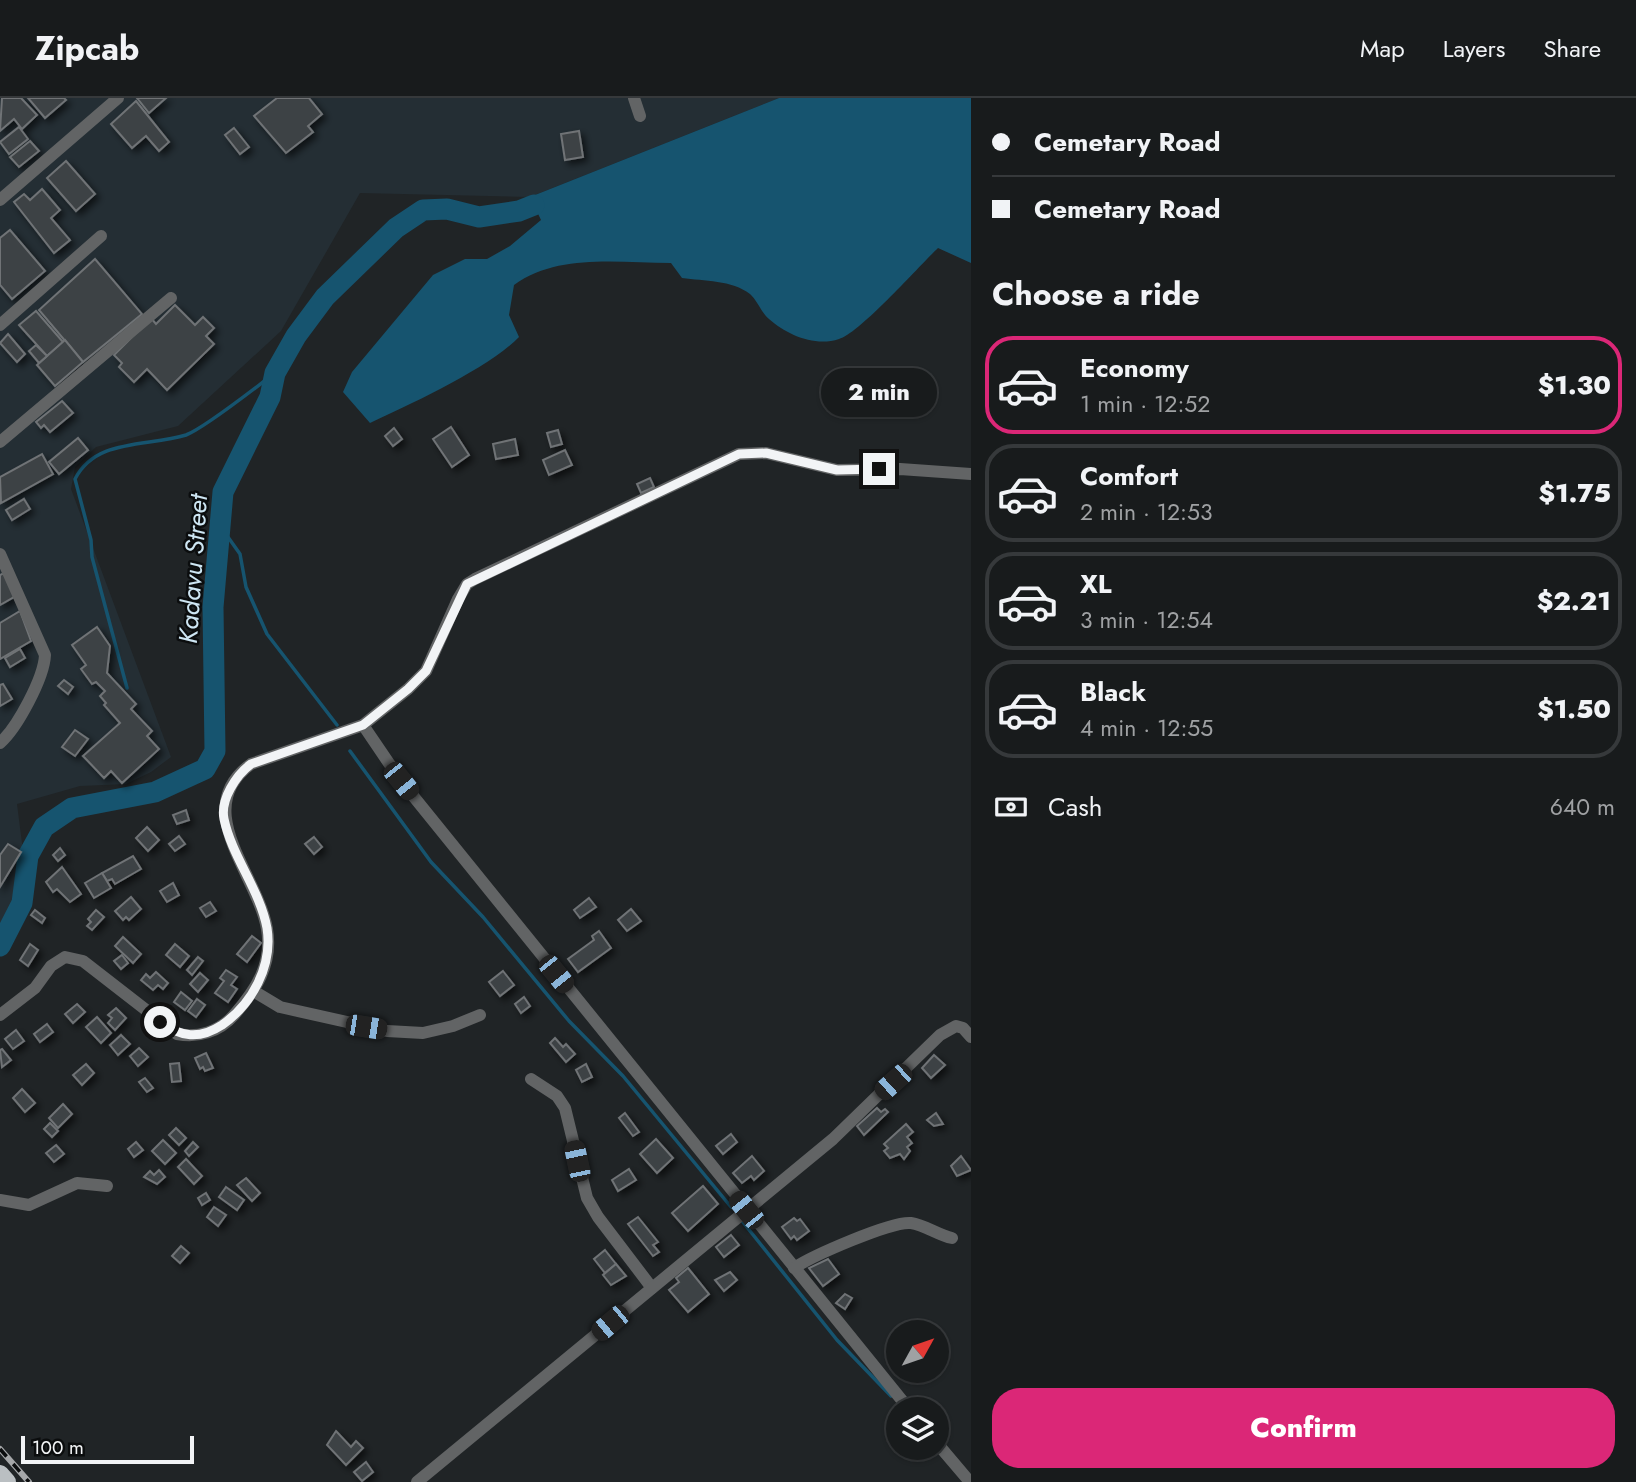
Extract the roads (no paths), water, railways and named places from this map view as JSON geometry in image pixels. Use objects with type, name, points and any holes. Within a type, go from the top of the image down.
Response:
[{"type":"highway","points":[[0,1474],[7,1482]]},
{"type":"street","points":[[0,200],[118,98]]},
{"type":"street","points":[[634,98],[640,117]]},
{"type":"street","points":[[0,325],[101,236]]},
{"type":"street","points":[[0,442],[171,298]]},
{"type":"street","points":[[0,1015],[35,988],[51,966],[65,957],[83,961],[142,1010],[177,1034],[191,1037],[213,1031],[230,1019],[255,992],[264,965],[267,929],[223,817],[237,774],[251,764],[357,728],[426,671],[467,584],[739,454],[766,453],[837,470],[900,469],[971,474]]},
{"type":"street","points":[[0,554],[45,655],[43,669],[15,726],[1,741]]},
{"type":"street","points":[[357,728],[899,1397]]},
{"type":"street","points":[[255,992],[280,1007],[387,1031],[423,1032],[453,1026],[480,1015]]},
{"type":"street","points":[[417,1482],[833,1139],[948,1029],[963,1028],[971,1037]]},
{"type":"street","points":[[531,1079],[557,1096],[565,1108],[587,1198],[598,1217],[652,1288]]},
{"type":"street","points":[[0,1200],[29,1205],[77,1184],[107,1186]]},
{"type":"street","points":[[794,1268],[826,1252],[898,1224],[917,1224],[952,1238]]},
{"type":"street","points":[[949,1457],[970,1482]]},
{"type":"water","points":[[779,98],[971,98],[971,263],[938,248],[861,325],[839,339],[820,342],[802,338],[776,325],[743,289],[718,282],[682,278],[671,263],[569,264],[531,275],[514,285],[509,315],[519,337],[506,349],[469,373],[370,423],[343,392],[352,372],[433,275],[465,259],[487,259],[510,246],[541,220],[530,197]]},
{"type":"waterway","name":"Kadavu Street","points":[[0,946],[22,903],[28,856],[44,827],[72,808],[155,792],[205,769],[215,751],[213,607],[223,492],[270,397],[275,373],[296,336],[325,297],[396,228],[423,210],[447,209],[479,217],[519,211],[534,205]]},
{"type":"waterway","points":[[127,688],[92,557],[91,540],[75,479],[84,466],[109,450],[171,439],[194,431],[275,373]]},
{"type":"waterway","points":[[218,523],[240,554],[246,587],[267,634],[337,725]]},
{"type":"waterway","points":[[350,751],[431,862],[483,917],[569,1021],[623,1076],[731,1207]]},
{"type":"waterway","points":[[742,1221],[837,1340],[891,1396]]},
{"type":"railway","points":[[0,1449],[29,1482]]}]
